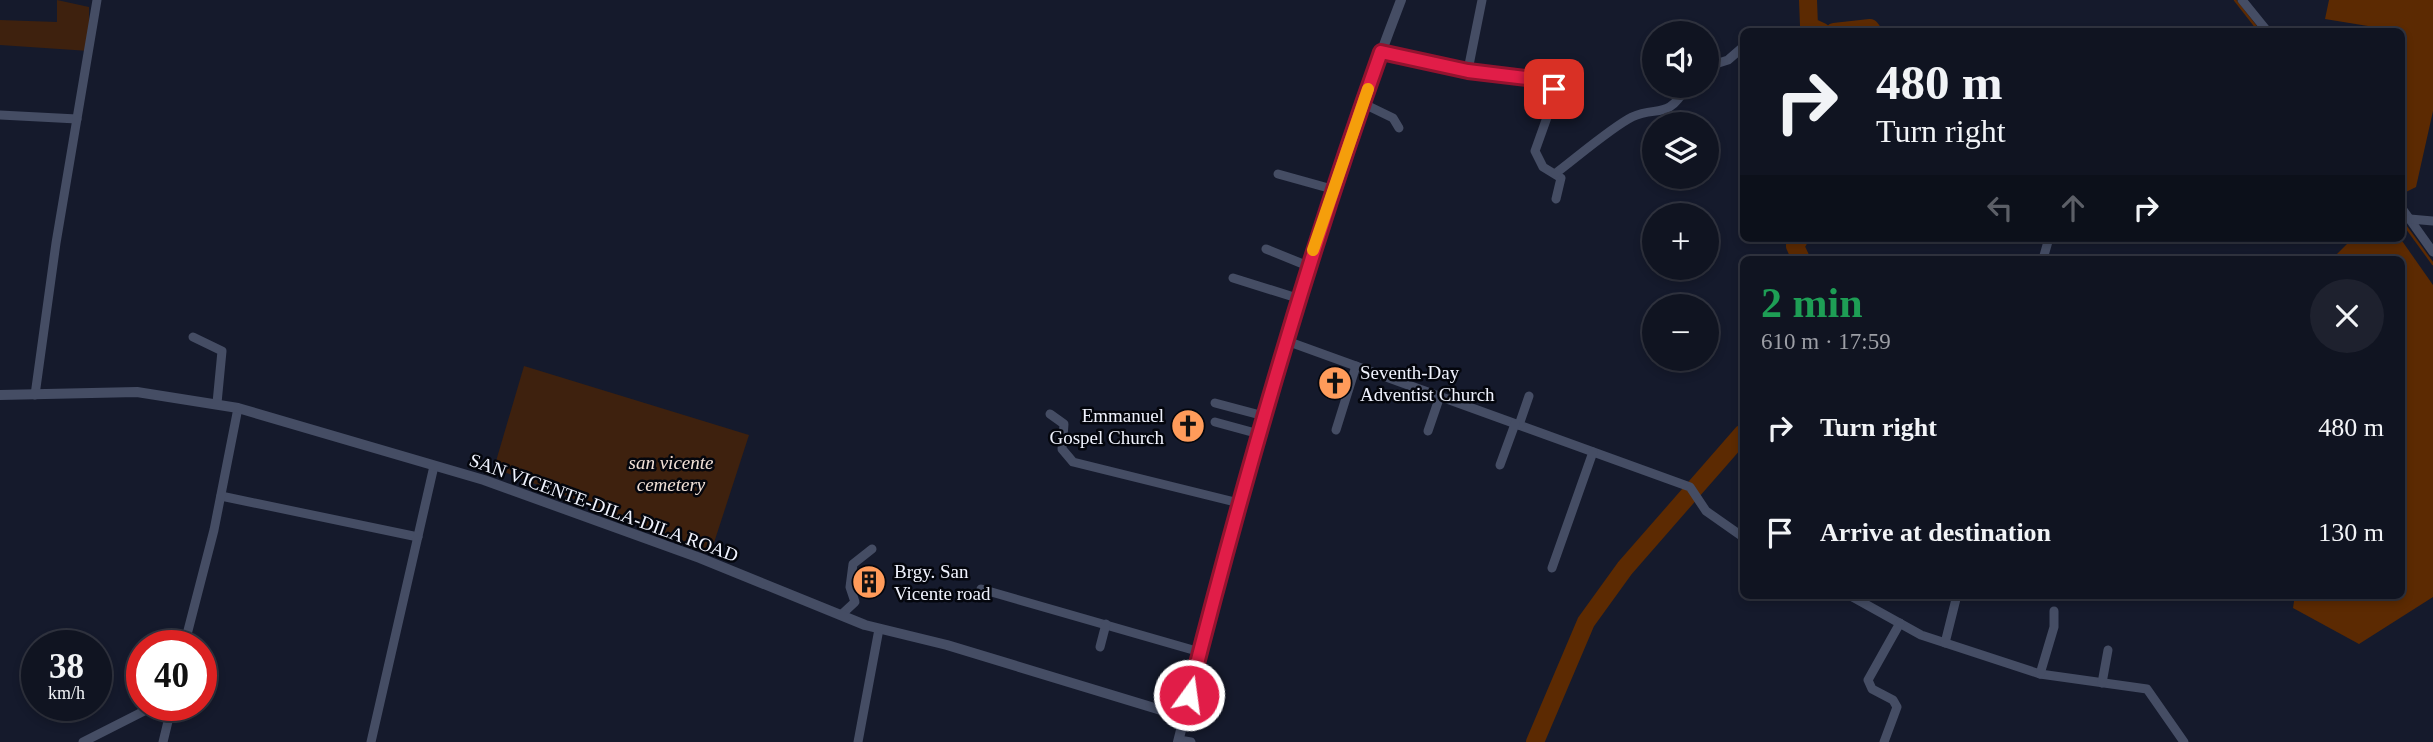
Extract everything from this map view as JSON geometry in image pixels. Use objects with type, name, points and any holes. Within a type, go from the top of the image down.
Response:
[{"type":"street","points":[[35,395],[97,0]]},
{"type":"street","points":[[1191,742],[1178,741],[1284,340],[1332,189],[1401,0]]},
{"type":"street","points":[[1468,71],[1482,0]]},
{"type":"street","points":[[2242,0],[2265,28]]},
{"type":"street","points":[[1719,63],[1728,60],[1740,50]]},
{"type":"street","points":[[1381,52],[1468,71],[1542,80],[1553,86],[1555,95],[1535,152],[1543,167],[1556,173],[1562,183],[1556,200]]},
{"type":"street","points":[[1556,173],[1633,116],[1663,112],[1679,98]]},
{"type":"street","points":[[1362,103],[1393,118],[1399,128]]},
{"type":"street","points":[[0,116],[77,119]]},
{"type":"street","points":[[1278,174],[1332,189]]},
{"type":"street","points":[[2405,212],[2433,252]]},
{"type":"street","points":[[2410,219],[2433,221]]},
{"type":"street","points":[[1266,249],[1307,266]]},
{"type":"street","points":[[1233,278],[1297,298]]},
{"type":"street","points":[[193,337],[222,351],[218,403]]},
{"type":"street","points":[[1284,340],[1690,487],[1706,511],[1740,535]]},
{"type":"street","points":[[1336,430],[1356,366]]},
{"type":"street","name":"SAN VICENTE-DILA-DILA ROAD","points":[[0,395],[137,392],[238,408],[434,466],[597,519],[879,629],[947,646],[1184,717]]},
{"type":"street","points":[[1428,430],[1440,396]]},
{"type":"street","points":[[1500,465],[1529,396]]},
{"type":"street","points":[[1215,403],[1264,416]]},
{"type":"street","points":[[188,630],[238,408]]},
{"type":"street","points":[[1050,414],[1064,424],[1062,449],[1073,462],[1239,503]]},
{"type":"street","points":[[1215,422],[1259,434]]},
{"type":"street","points":[[1552,568],[1593,452]]},
{"type":"street","points":[[371,742],[434,466]]},
{"type":"street","points":[[220,496],[418,537]]},
{"type":"street","points":[[841,615],[855,602],[850,582],[855,560],[872,549]]},
{"type":"street","points":[[981,589],[1200,652]]},
{"type":"street","points":[[1856,599],[1945,643],[2040,674],[2147,690],[2184,742]]},
{"type":"street","points":[[1945,643],[1956,599]]},
{"type":"street","points":[[2040,674],[2054,627],[2053,611]]},
{"type":"street","points":[[1884,742],[1897,708],[1893,700],[1872,689],[1868,680],[1900,623]]},
{"type":"street","points":[[1100,647],[1106,624]]},
{"type":"street","points":[[858,742],[879,629]]},
{"type":"street","points":[[2102,683],[2108,650]]},
{"type":"street","points":[[83,742],[126,720]]},
{"type":"street","points":[[163,742],[168,721]]},
{"type":"green space","points":[[57,0],[89,7],[89,51],[0,45],[0,20],[57,22]]},
{"type":"green space","name":"san vicente cemetery","points":[[524,366],[749,435],[711,552],[494,468]]},
{"type":"shaded area","points":[[2329,0],[2433,0],[2433,111],[2416,187],[2405,191],[2405,28],[2374,28],[2325,19]]},
{"type":"shaded area","points":[[2349,242],[2403,242],[2433,285],[2433,597],[2359,644],[2293,608],[2294,599],[2405,599],[2405,256],[2335,256]]},
{"type":"waterway","points":[[1808,0],[1809,26],[1813,28]]},
{"type":"waterway","points":[[2235,0],[2257,28]]},
{"type":"waterway","points":[[2405,226],[2433,264]]},
{"type":"waterway","points":[[1798,242],[1795,246],[1800,256]]},
{"type":"waterway","points":[[1535,742],[1586,622],[1625,568],[1740,436]]},
{"type":"slow traffic","points":[[1313,250],[1368,89]]},
{"type":"place","name":"Seventh-Day Adventist Church","points":[[1335,383]]},
{"type":"place","name":"Emmanuel Gospel Church","points":[[1188,426]]},
{"type":"place","name":"Brgy. San Vicente road","points":[[869,582]]},
{"type":"route","points":[[1189,695],[1284,340],[1332,189],[1381,52],[1468,71],[1542,80],[1554,89]]}]
